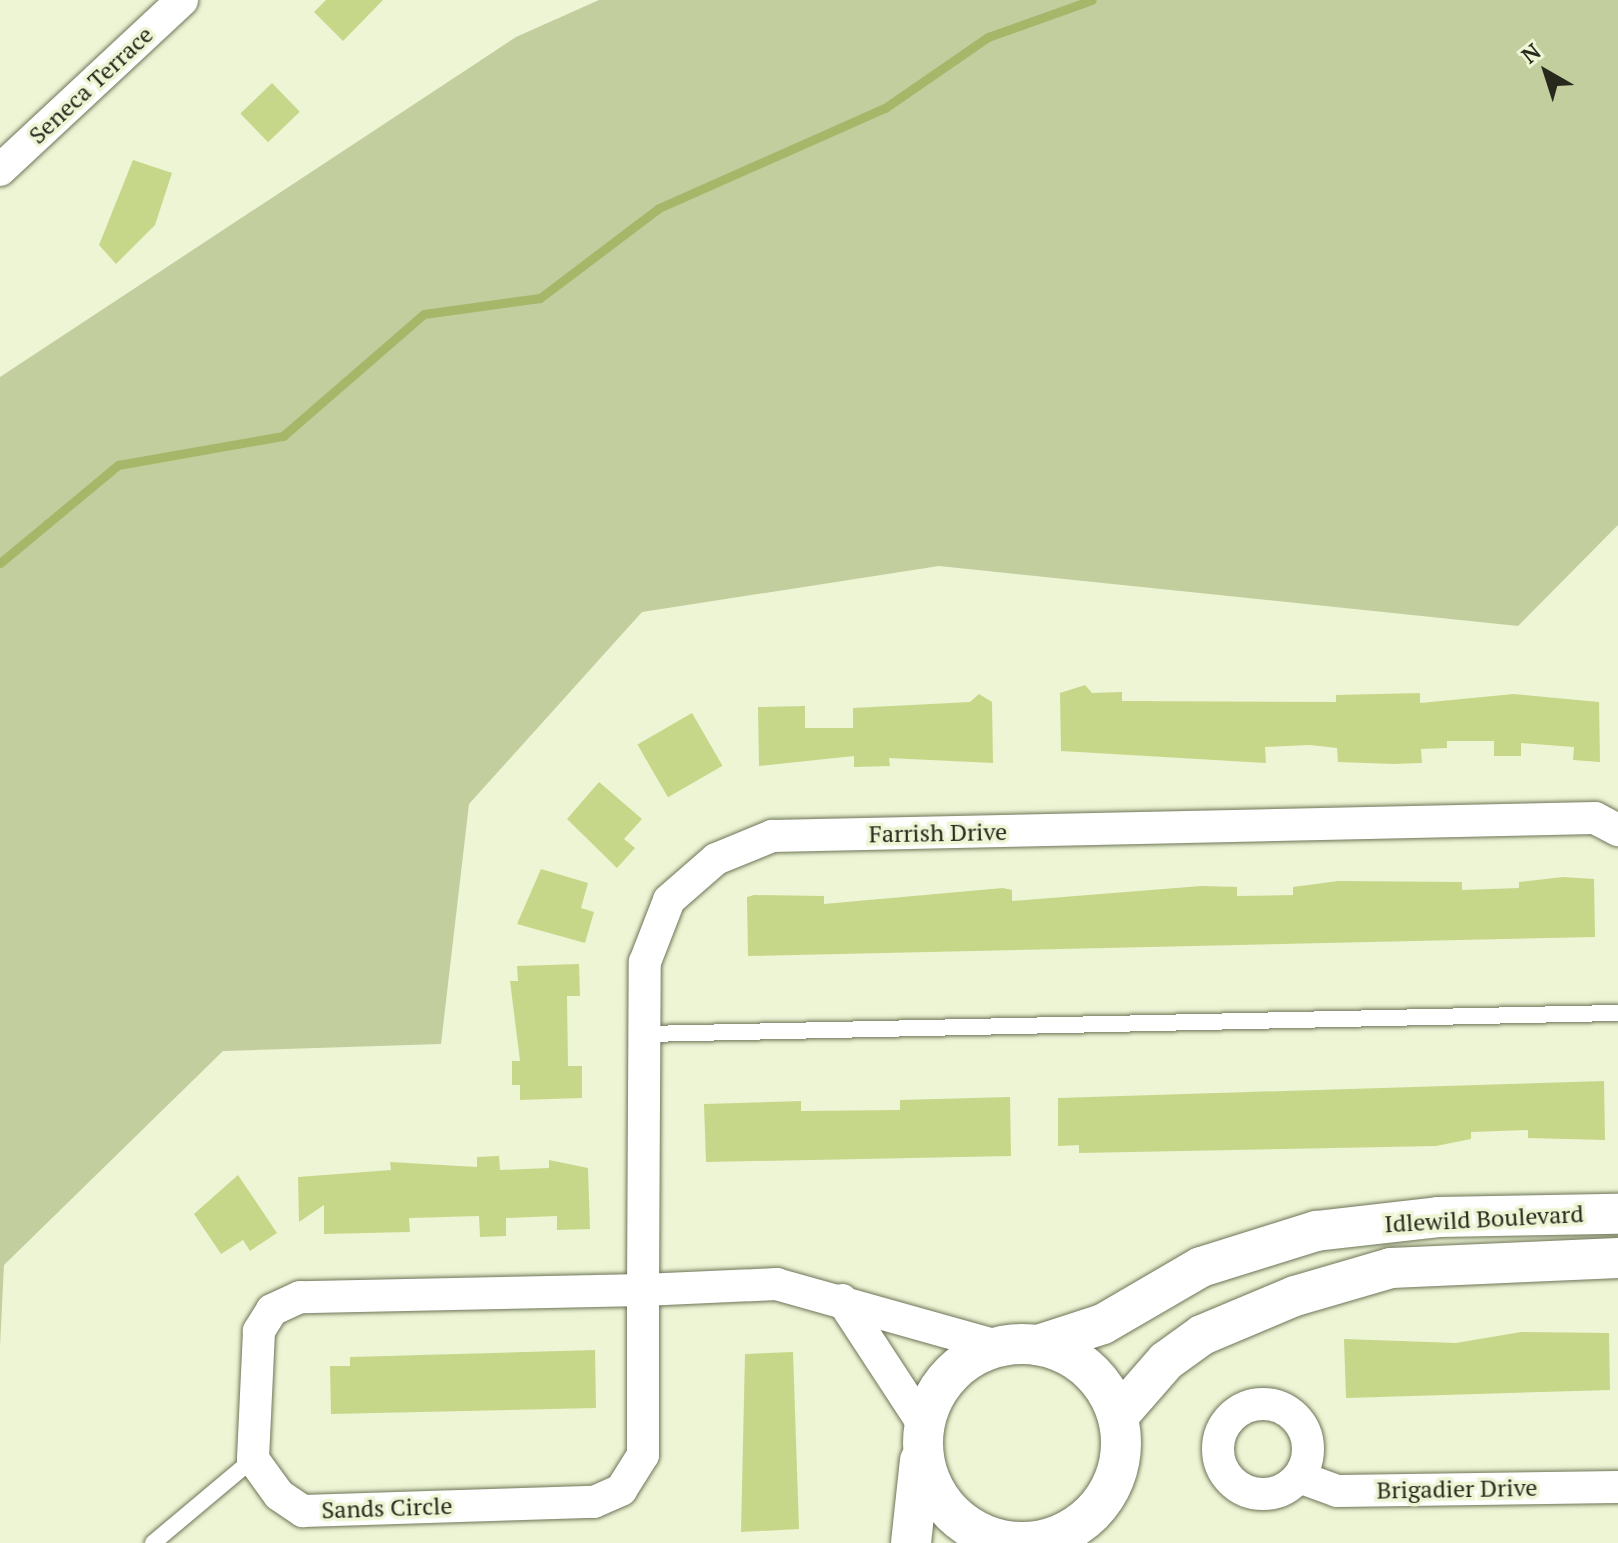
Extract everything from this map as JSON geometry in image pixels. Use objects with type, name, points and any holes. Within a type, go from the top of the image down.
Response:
[{"type":"street","name":"Seneca Terrace","points":[[0,170],[182,0]]},
{"type":"street","name":"Farrish Drive","points":[[643,1290],[645,962],[669,900],[716,859],[772,836],[1595,818],[1618,830]]},
{"type":"street","name":"Idlewild Boulevard","points":[[1038,1345],[1103,1324],[1201,1267],[1316,1231],[1438,1217],[1618,1214]]},
{"type":"street","name":"Idlewild Boulevard","points":[[1118,1416],[1166,1361],[1202,1335],[1295,1296],[1391,1268],[1618,1258]]},
{"type":"street","points":[[253,1459],[259,1331],[272,1310],[300,1297],[777,1284],[842,1300],[918,1329],[997,1346],[1038,1345],[1086,1367],[1118,1416],[1121,1446],[1102,1502],[1047,1540],[992,1538],[964,1524],[927,1475],[923,1435],[842,1300]]},
{"type":"street","name":"Sands Circle","points":[[253,1459],[279,1495],[303,1511],[594,1502],[621,1490],[643,1455],[643,1290]]},
{"type":"street","points":[[911,1543],[923,1435],[942,1382],[997,1346]]},
{"type":"street","name":"Brigadier Drive","points":[[1299,1477],[1337,1491],[1618,1487]]},
{"type":"lane","points":[[645,1034],[1618,1013]]},
{"type":"lane","points":[[153,1543],[253,1459]]},
{"type":"green space","points":[[599,0],[1618,0],[1618,525],[1518,626],[939,566],[642,612],[469,804],[441,1044],[223,1051],[4,1265],[0,1347],[0,377],[516,37]]},
{"type":"building","points":[[326,0],[383,0],[343,41],[314,12]]},
{"type":"building","points":[[272,83],[300,112],[268,142],[240,114]]},
{"type":"building","points":[[133,160],[172,173],[155,225],[116,264],[99,245]]},
{"type":"building","points":[[1085,685],[1092,693],[1122,692],[1122,701],[1336,702],[1336,695],[1420,693],[1420,703],[1514,694],[1599,702],[1600,762],[1573,760],[1574,747],[1521,743],[1521,756],[1494,756],[1494,741],[1447,741],[1447,748],[1421,749],[1422,763],[1394,764],[1338,762],[1337,748],[1310,745],[1265,747],[1266,763],[1061,751],[1060,693]]},
{"type":"building","points":[[979,694],[992,702],[993,763],[889,758],[890,766],[854,767],[854,756],[759,766],[758,707],[805,706],[805,728],[853,728],[853,708],[970,702]]},
{"type":"building","points":[[692,713],[722,766],[668,797],[637,744]]},
{"type":"building","points":[[599,782],[642,819],[624,839],[635,848],[617,868],[567,819]]},
{"type":"building","points":[[541,869],[588,883],[581,908],[594,912],[585,943],[517,924]]},
{"type":"building","points":[[1563,877],[1594,879],[1595,937],[748,956],[747,897],[754,895],[824,896],[824,904],[1003,888],[1012,890],[1012,901],[1201,886],[1237,887],[1237,896],[1293,895],[1293,887],[1338,881],[1462,882],[1462,890],[1519,888],[1519,882]]},
{"type":"building","points":[[579,964],[580,996],[567,996],[568,1066],[582,1066],[582,1098],[520,1100],[520,1085],[512,1085],[512,1061],[520,1061],[510,981],[518,981],[517,966]]},
{"type":"building","points":[[1604,1081],[1605,1140],[1528,1138],[1528,1130],[1471,1132],[1471,1139],[1436,1146],[1079,1153],[1079,1145],[1058,1146],[1058,1098]]},
{"type":"building","points":[[1010,1097],[1011,1156],[706,1162],[704,1104],[801,1101],[801,1111],[900,1110],[900,1100]]},
{"type":"building","points":[[499,1156],[500,1170],[549,1168],[549,1160],[588,1168],[590,1229],[557,1230],[557,1216],[506,1218],[506,1236],[480,1237],[479,1216],[409,1218],[410,1232],[324,1234],[324,1205],[299,1222],[298,1177],[391,1170],[390,1162],[477,1167],[477,1157]]},
{"type":"building","points":[[238,1175],[277,1233],[250,1251],[243,1240],[221,1254],[194,1214]]},
{"type":"building","points":[[1521,1332],[1609,1333],[1610,1390],[1346,1398],[1344,1339],[1456,1343]]},
{"type":"building","points":[[595,1350],[596,1408],[331,1414],[330,1366],[350,1366],[350,1357]]},
{"type":"building","points":[[793,1352],[799,1529],[741,1532],[745,1354]]},
{"type":"waterway","points":[[0,563],[118,465],[283,436],[424,314],[540,298],[659,208],[885,108],[988,37],[1092,0]]}]
